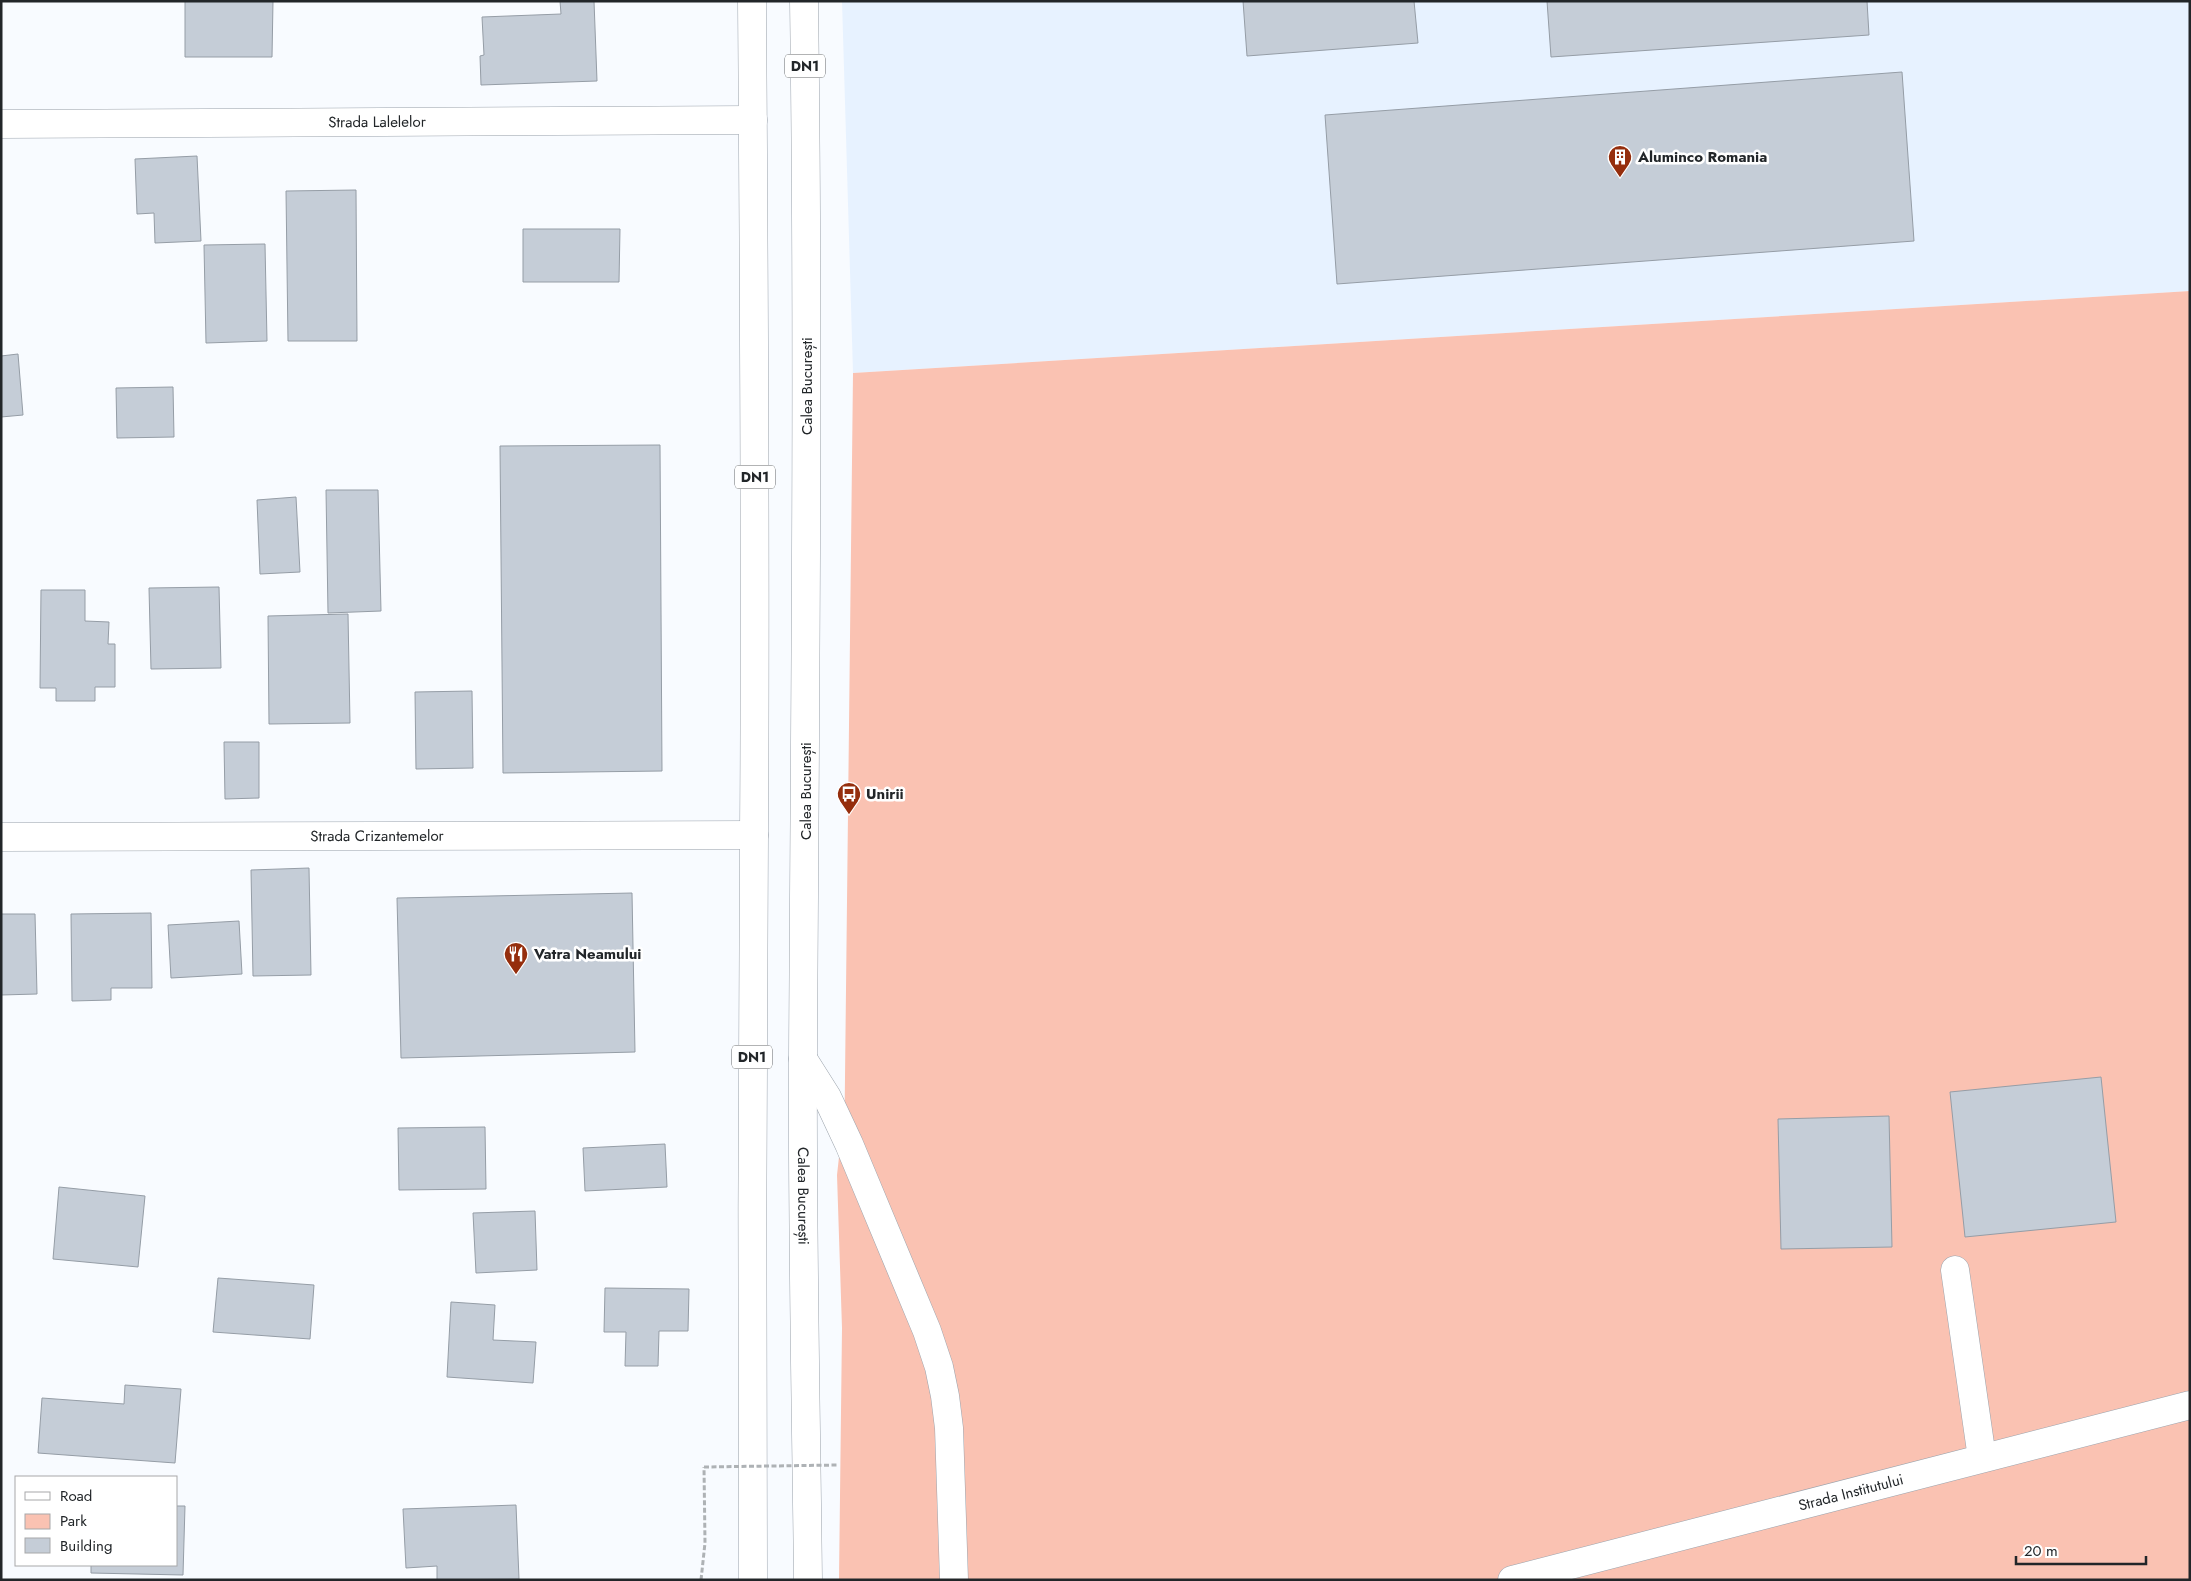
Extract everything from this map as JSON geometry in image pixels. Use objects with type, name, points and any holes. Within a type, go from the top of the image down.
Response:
[{"type":"main road","name":"DN1","points":[[752,1],[755,322],[751,1280],[754,1580]]},
{"type":"main road","name":"Calea București","points":[[804,1],[807,337],[806,834],[803,1059],[804,1388],[808,1580]]},
{"type":"main road","name":"Strada Lalelelor","points":[[1,124],[753,120]]},
{"type":"main road","name":"Strada Crizantemelor","points":[[1,837],[754,835]]},
{"type":"main road","points":[[803,1059],[827,1096],[849,1144],[927,1331],[939,1367],[945,1396],[948,1428],[954,1580]]},
{"type":"main road","points":[[1955,1270],[1982,1458]]},
{"type":"main road","name":"Strada Institutului","points":[[1512,1580],[2190,1405]]},
{"type":"path","points":[[701,1580],[705,1543],[704,1467],[838,1465]]},
{"type":"shaded area","points":[[842,1],[2190,1],[2190,291],[853,373]]},
{"type":"green space","points":[[2190,291],[2190,1580],[839,1580],[842,1328],[837,1175],[839,1157],[844,1166],[853,373]]},
{"type":"building","points":[[185,1],[273,1],[272,57],[185,57]]},
{"type":"building","points":[[560,1],[594,1],[597,81],[481,85],[480,56],[484,55],[482,17],[561,14]]},
{"type":"building","points":[[1243,1],[1414,1],[1418,43],[1247,56]]},
{"type":"building","points":[[1547,1],[1867,1],[1869,35],[1551,57]]},
{"type":"building","name":"Aluminco Romania","points":[[1902,72],[1914,241],[1337,284],[1325,115]]},
{"type":"building","points":[[197,156],[201,241],[155,243],[154,213],[137,214],[135,159]]},
{"type":"building","points":[[356,190],[357,341],[288,341],[286,191]]},
{"type":"building","points":[[523,229],[620,229],[619,282],[523,282]]},
{"type":"building","points":[[265,244],[267,341],[206,343],[204,245]]},
{"type":"building","points":[[18,354],[23,415],[1,417],[1,356]]},
{"type":"building","points":[[173,387],[174,437],[117,438],[116,388]]},
{"type":"building","points":[[660,445],[662,771],[503,773],[500,446]]},
{"type":"building","points":[[326,490],[378,490],[381,611],[328,613]]},
{"type":"building","points":[[296,497],[300,572],[260,574],[257,500]]},
{"type":"building","points":[[219,587],[221,668],[151,669],[149,588]]},
{"type":"building","points":[[41,590],[85,590],[85,621],[109,622],[108,644],[115,644],[115,687],[95,687],[95,701],[56,701],[56,688],[40,688]]},
{"type":"building","points":[[348,614],[350,723],[269,724],[268,616]]},
{"type":"building","points":[[472,691],[473,768],[416,769],[415,692]]},
{"type":"building","points":[[224,742],[259,742],[259,798],[225,799]]},
{"type":"building","points":[[309,868],[311,975],[253,976],[251,870]]},
{"type":"building","name":"Vatra Neamului","points":[[632,893],[635,1052],[401,1058],[397,898]]},
{"type":"building","points":[[151,913],[152,988],[111,988],[111,1000],[72,1001],[71,914]]},
{"type":"building","points":[[1,914],[35,914],[37,994],[1,995]]},
{"type":"building","points":[[239,921],[242,974],[171,978],[168,925]]},
{"type":"building","points":[[2101,1077],[2116,1222],[1965,1237],[1950,1092]]},
{"type":"building","points":[[1889,1116],[1892,1247],[1781,1249],[1778,1119]]},
{"type":"building","points":[[485,1127],[486,1189],[399,1190],[398,1128]]},
{"type":"building","points":[[665,1144],[667,1187],[585,1191],[583,1148]]},
{"type":"building","points":[[59,1187],[145,1196],[138,1267],[53,1259]]},
{"type":"building","points":[[535,1211],[537,1270],[476,1273],[473,1213]]},
{"type":"building","points":[[218,1278],[314,1285],[310,1339],[213,1332]]},
{"type":"building","points":[[605,1288],[689,1289],[688,1331],[659,1331],[658,1366],[625,1366],[626,1332],[604,1332]]},
{"type":"building","points":[[451,1302],[495,1305],[493,1340],[536,1342],[533,1383],[447,1377]]},
{"type":"building","points":[[125,1385],[181,1389],[175,1463],[38,1453],[42,1398],[124,1404]]},
{"type":"building","points":[[516,1505],[519,1579],[437,1580],[437,1566],[406,1568],[403,1509]]},
{"type":"building","points":[[178,1506],[185,1506],[183,1575],[91,1573],[91,1566],[178,1566]]},
{"type":"place","name":"Aluminco Romania","points":[[1620,178]]},
{"type":"place","name":"Unirii","points":[[849,815]]},
{"type":"place","name":"Vatra Neamului","points":[[516,975]]}]
